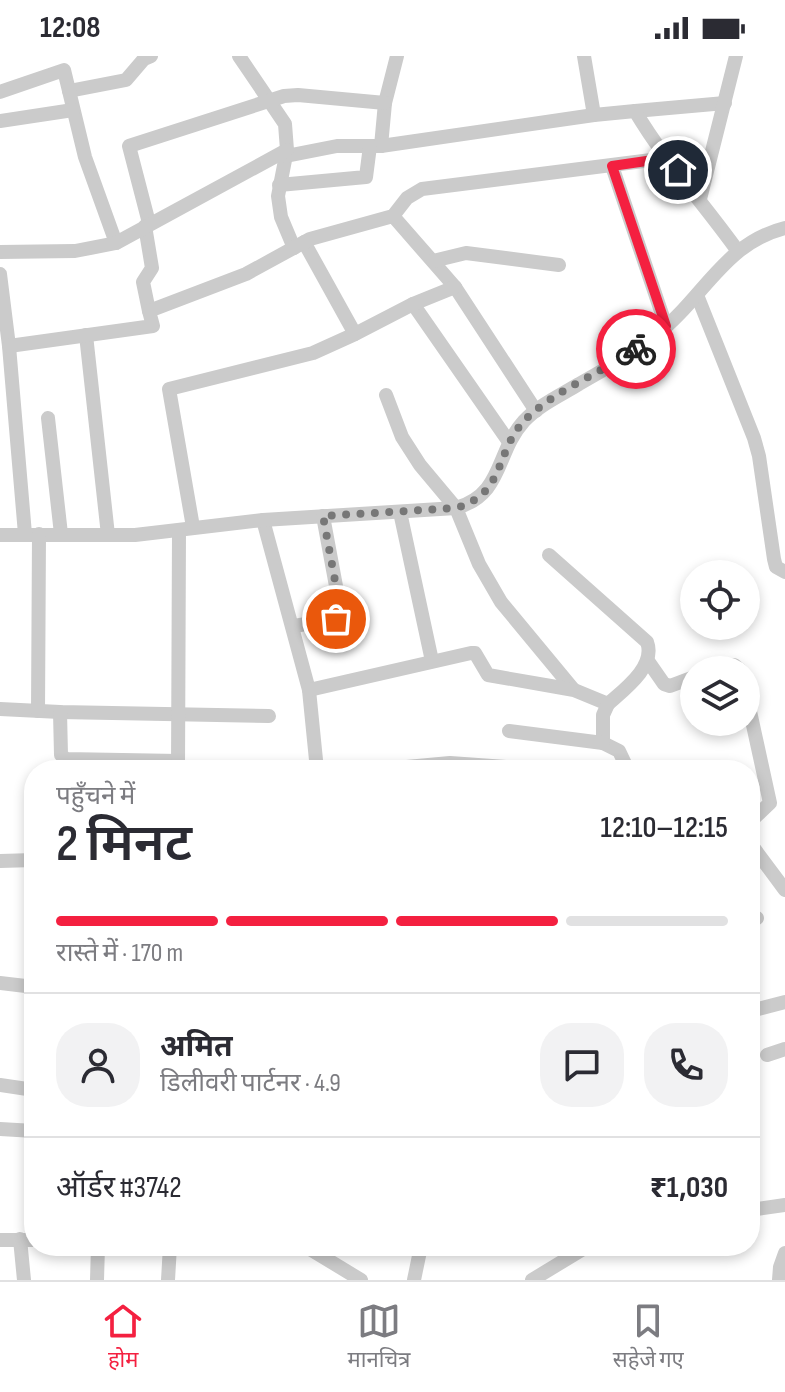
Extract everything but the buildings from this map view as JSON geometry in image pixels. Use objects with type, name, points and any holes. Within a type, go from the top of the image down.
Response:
[{"type":"street","points":[[69,91],[126,80],[144,59],[151,56]]},
{"type":"street","points":[[239,56],[285,124],[287,153],[279,185],[281,217],[355,334]]},
{"type":"street","points":[[279,185],[366,177],[397,56]]},
{"type":"street","points":[[584,56],[594,115]]},
{"type":"street","points":[[700,199],[736,56]]},
{"type":"street","points":[[0,92],[64,70],[85,157],[116,243]]},
{"type":"street","points":[[6,355],[86,335],[153,326],[143,282],[152,268],[147,225],[129,146],[271,100],[298,95],[385,103]]},
{"type":"street","points":[[0,252],[75,251],[116,243],[287,153],[337,146],[375,146],[594,115],[725,103]]},
{"type":"street","points":[[0,121],[73,110]]},
{"type":"street","points":[[635,111],[650,136],[737,250]]},
{"type":"street","points":[[149,311],[246,274],[320,235],[393,216],[407,198],[422,189],[667,158]]},
{"type":"street","points":[[612,166],[666,326]]},
{"type":"street","points":[[393,216],[455,287],[536,411]]},
{"type":"street","points":[[0,535],[108,535],[467,505],[488,490],[509,442],[536,411],[633,352],[666,326],[737,250],[754,238],[785,228]]},
{"type":"street","points":[[433,261],[466,253],[559,265]]},
{"type":"street","points":[[0,274],[6,355],[32,534],[38,711]]},
{"type":"street","points":[[178,760],[177,715],[186,529],[169,389],[313,353],[455,287]]},
{"type":"street","points":[[697,295],[754,438],[774,559],[776,567],[785,572]]},
{"type":"street","points":[[413,304],[509,442]]},
{"type":"street","points":[[86,335],[108,535]]},
{"type":"street","points":[[386,395],[409,450],[456,508],[479,564],[501,602],[574,690]]},
{"type":"street","points":[[48,418],[61,534]]},
{"type":"street","points":[[400,512],[432,661]]},
{"type":"street","points":[[294,626],[336,619],[341,613],[323,516]]},
{"type":"street","points":[[263,520],[309,690],[316,760]]},
{"type":"street","points":[[549,555],[647,642],[650,650],[648,661],[608,704],[603,715],[603,743]]},
{"type":"street","points":[[309,690],[475,653],[488,675],[574,690],[608,704]]},
{"type":"street","points":[[648,661],[664,684],[670,686],[680,682]]},
{"type":"street","points":[[0,709],[269,716]]},
{"type":"street","points":[[60,712],[61,755],[69,760]]},
{"type":"street","points":[[509,731],[603,743],[619,751],[623,760]]},
{"type":"street","points":[[757,736],[773,803]]},
{"type":"street","points":[[760,856],[785,890]]},
{"type":"street","points":[[0,861],[24,860]]},
{"type":"street","points":[[0,983],[24,986]]},
{"type":"street","points":[[760,1008],[785,1002]]},
{"type":"street","points":[[767,1055],[785,1049]]},
{"type":"street","points":[[0,1085],[24,1089]]},
{"type":"street","points":[[0,1129],[24,1130]]},
{"type":"street","points":[[760,1209],[785,1205]]},
{"type":"street","points":[[0,1240],[24,1239]]},
{"type":"street","points":[[779,1280],[785,1253]]},
{"type":"street","points":[[24,1280],[26,1256]]},
{"type":"street","points":[[97,1280],[98,1256]]},
{"type":"street","points":[[168,1280],[169,1256]]},
{"type":"street","points":[[321,1256],[361,1280]]},
{"type":"street","points":[[414,1280],[419,1256]]},
{"type":"street","points":[[532,1280],[572,1256]]},
{"type":"way so far","points":[[336,619],[341,613],[323,516],[467,505],[488,490],[509,442],[526,420],[555,398],[636,349]]},
{"type":"route","points":[[636,349],[666,326],[612,166],[667,158],[678,170]]}]
